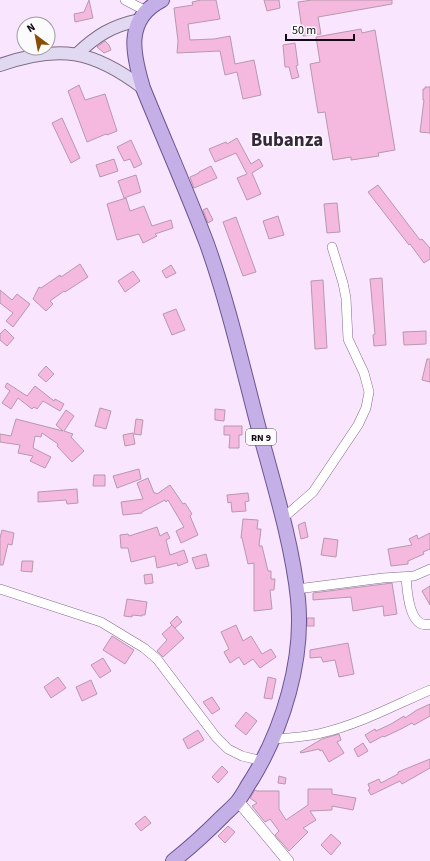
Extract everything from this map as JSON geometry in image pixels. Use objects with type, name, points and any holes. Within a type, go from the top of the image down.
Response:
[{"type":"main road","points":[[77,54],[98,36],[110,29],[142,16],[156,3],[162,0]]},
{"type":"main road","name":"RN 9","points":[[142,16],[135,32],[134,54],[143,88],[208,246],[231,322],[282,519],[294,572],[298,602],[298,630],[295,666],[286,704],[274,738],[263,762],[238,801],[206,833],[173,861]]},
{"type":"main road","points":[[0,65],[16,59],[36,56],[77,54],[95,59],[111,66],[143,88]]},
{"type":"street","points":[[125,0],[142,16]]},
{"type":"street","points":[[282,519],[313,492],[354,432],[366,408],[369,392],[364,373],[348,339],[346,298],[332,247]]},
{"type":"street","points":[[297,589],[383,578],[414,576],[430,569]]},
{"type":"street","points":[[406,577],[410,606],[415,617],[420,623],[426,625],[430,624]]},
{"type":"street","points":[[0,589],[101,622],[144,648],[160,663],[212,731],[228,749],[242,756],[263,762]]},
{"type":"street","points":[[274,738],[299,737],[337,729],[430,690]]},
{"type":"street","points":[[238,801],[288,861]]},
{"type":"building","points":[[89,0],[93,18],[75,22],[74,14],[84,12]]},
{"type":"building","points":[[201,0],[216,0],[220,19],[188,24],[190,40],[214,39],[230,36],[235,64],[254,60],[261,95],[243,99],[237,72],[225,75],[220,51],[177,53],[178,41],[174,8],[193,5],[192,2]]},
{"type":"building","points":[[264,0],[279,0],[280,8],[267,11]]},
{"type":"building","points":[[312,0],[392,0],[392,4],[318,17],[321,34],[303,36],[298,2]]},
{"type":"building","points":[[361,29],[362,33],[375,30],[395,150],[378,153],[379,156],[351,160],[351,157],[333,160],[325,112],[318,113],[310,64],[320,62],[316,37]]},
{"type":"building","points":[[105,41],[111,50],[104,53],[97,47]]},
{"type":"building","points":[[295,43],[298,65],[296,66],[299,77],[292,79],[289,67],[285,67],[283,45]]},
{"type":"building","points":[[79,85],[85,100],[105,94],[117,131],[87,142],[68,91]]},
{"type":"building","points":[[425,87],[430,87],[430,133],[420,132],[424,100],[423,89],[425,89]]},
{"type":"building","points":[[62,118],[80,158],[71,163],[52,123]]},
{"type":"building","points":[[237,138],[251,164],[259,159],[263,166],[252,173],[261,194],[247,200],[237,178],[247,174],[236,153],[215,162],[209,149],[226,142],[227,144]]},
{"type":"building","points":[[131,140],[142,164],[134,168],[130,159],[124,161],[117,147]]},
{"type":"building","points":[[114,159],[118,171],[100,177],[96,165]]},
{"type":"building","points":[[211,166],[217,178],[194,188],[190,177]]},
{"type":"building","points":[[136,175],[141,192],[124,198],[118,181]]},
{"type":"building","points":[[378,185],[420,240],[422,239],[430,248],[430,259],[424,263],[368,192]]},
{"type":"building","points":[[126,198],[130,211],[144,206],[152,226],[171,220],[173,228],[155,234],[157,236],[143,243],[139,234],[117,240],[107,204]]},
{"type":"building","points":[[337,203],[340,232],[327,233],[324,204]]},
{"type":"building","points":[[207,208],[213,220],[208,223],[203,210]]},
{"type":"building","points":[[278,216],[284,235],[269,239],[263,221]]},
{"type":"building","points":[[236,217],[256,272],[243,276],[223,222]]},
{"type":"building","points":[[80,264],[88,277],[50,301],[53,304],[46,311],[33,299],[39,287],[41,288],[60,275],[61,277]]},
{"type":"building","points":[[171,265],[176,273],[166,278],[162,271]]},
{"type":"building","points":[[133,271],[140,281],[125,292],[118,281]]},
{"type":"building","points":[[382,278],[386,345],[374,346],[373,335],[375,334],[370,279]]},
{"type":"building","points":[[323,280],[327,348],[315,349],[311,281]]},
{"type":"building","points":[[0,290],[12,300],[17,294],[30,304],[13,327],[6,321],[13,313],[0,303]]},
{"type":"building","points":[[176,309],[185,330],[172,335],[163,314]]},
{"type":"building","points":[[5,329],[14,338],[7,346],[0,340],[0,334]]},
{"type":"building","points":[[426,331],[426,344],[404,345],[403,332]]},
{"type":"building","points":[[427,359],[430,359],[430,382],[422,380]]},
{"type":"building","points":[[46,366],[54,374],[46,382],[38,375]]},
{"type":"building","points":[[7,383],[27,396],[35,386],[54,401],[55,399],[64,404],[60,411],[43,401],[37,409],[34,407],[32,409],[18,398],[11,409],[2,403],[10,391],[5,387]]},
{"type":"building","points":[[100,408],[111,411],[106,429],[95,426]]},
{"type":"building","points":[[215,409],[225,410],[224,421],[215,420]]},
{"type":"building","points":[[66,410],[74,416],[64,431],[73,434],[71,437],[84,451],[72,462],[57,446],[58,444],[42,433],[41,437],[35,436],[33,448],[51,457],[45,468],[30,461],[33,456],[18,453],[20,445],[0,442],[0,434],[11,436],[16,419],[63,431],[56,425]]},
{"type":"building","points":[[136,419],[143,420],[141,435],[134,434]]},
{"type":"building","points":[[224,426],[242,426],[242,435],[239,435],[239,448],[229,448],[230,435],[224,435]]},
{"type":"building","points":[[133,433],[135,444],[125,446],[123,435]]},
{"type":"building","points":[[139,469],[141,479],[117,488],[113,476]]},
{"type":"building","points":[[94,475],[105,475],[105,486],[93,486]]},
{"type":"building","points":[[148,478],[154,493],[157,494],[170,485],[192,514],[190,516],[198,535],[181,543],[176,531],[184,527],[168,500],[166,502],[165,500],[142,513],[123,515],[121,502],[143,499],[137,483]]},
{"type":"building","points":[[77,489],[78,503],[67,504],[66,500],[38,502],[38,492]]},
{"type":"building","points":[[248,493],[249,501],[245,502],[246,511],[232,512],[231,502],[228,503],[227,495]]},
{"type":"building","points":[[243,519],[258,520],[257,529],[261,529],[259,546],[262,546],[268,571],[271,571],[271,579],[275,579],[274,590],[270,590],[272,609],[254,611],[254,563],[248,564],[241,538]]},
{"type":"building","points":[[305,522],[308,537],[301,539],[298,525]]},
{"type":"building","points":[[157,527],[160,536],[167,532],[170,538],[166,540],[170,555],[184,550],[188,562],[178,566],[177,563],[157,568],[155,556],[131,562],[128,548],[121,548],[120,535],[128,534],[129,536]]},
{"type":"building","points":[[2,530],[14,533],[12,545],[8,544],[3,565],[0,565],[0,538]]},
{"type":"building","points":[[430,533],[430,549],[423,552],[424,554],[408,561],[408,564],[391,566],[388,549],[412,545],[409,539],[417,535],[418,539]]},
{"type":"building","points":[[324,538],[338,540],[336,557],[321,555]]},
{"type":"building","points":[[206,554],[209,566],[196,569],[192,558]]},
{"type":"building","points":[[22,561],[33,561],[32,572],[21,571]]},
{"type":"building","points":[[152,574],[153,583],[145,584],[144,575]]},
{"type":"building","points":[[392,583],[397,614],[384,616],[383,606],[353,611],[351,597],[313,600],[313,593]]},
{"type":"building","points":[[430,586],[430,605],[422,591]]},
{"type":"building","points":[[127,599],[147,602],[145,615],[132,615],[132,617],[124,616]]},
{"type":"building","points":[[177,616],[182,622],[175,628],[170,623]]},
{"type":"building","points":[[307,618],[314,618],[314,626],[307,626]]},
{"type":"building","points":[[172,625],[184,638],[163,657],[157,651],[167,640],[162,634]]},
{"type":"building","points":[[236,625],[243,641],[251,636],[262,654],[271,649],[276,657],[260,668],[253,659],[244,665],[239,657],[230,663],[224,652],[229,649],[221,632]]},
{"type":"building","points":[[112,636],[134,650],[125,664],[103,650]]},
{"type":"building","points":[[348,643],[354,674],[339,677],[335,660],[323,662],[321,657],[310,658],[310,650]]},
{"type":"building","points":[[103,658],[111,671],[100,678],[91,665]]},
{"type":"building","points":[[58,677],[66,688],[51,698],[44,687]]},
{"type":"building","points":[[268,677],[276,679],[272,699],[264,698]]},
{"type":"building","points":[[91,680],[97,694],[82,701],[76,687]]},
{"type":"building","points":[[212,697],[220,709],[212,714],[203,702]]},
{"type":"building","points":[[430,704],[430,716],[414,725],[412,723],[370,743],[365,735],[375,729],[376,731],[391,724],[404,716],[405,718]]},
{"type":"building","points":[[246,712],[257,721],[246,735],[235,726]]},
{"type":"building","points":[[198,730],[204,740],[188,749],[183,739]]},
{"type":"building","points":[[339,734],[341,740],[337,742],[344,753],[329,762],[322,750],[320,751],[319,749],[300,752],[322,739]]},
{"type":"building","points":[[363,743],[368,751],[358,757],[354,749]]},
{"type":"building","points":[[430,759],[430,768],[402,784],[400,781],[371,795],[368,790],[370,789],[368,784],[379,779],[381,783],[398,774],[398,772]]},
{"type":"building","points":[[222,766],[228,772],[218,783],[212,777]]},
{"type":"building","points":[[279,776],[286,778],[285,784],[278,783]]},
{"type":"building","points":[[308,789],[332,789],[332,794],[356,798],[353,810],[332,806],[332,810],[310,811],[316,820],[303,828],[308,832],[289,851],[275,835],[279,831],[270,819],[265,822],[252,806],[257,803],[250,798],[255,790],[279,791],[279,809],[286,820],[308,805]]},
{"type":"building","points":[[145,816],[151,823],[141,831],[135,824]]},
{"type":"building","points":[[228,826],[235,832],[225,843],[218,836]]},
{"type":"building","points":[[331,834],[341,843],[331,855],[321,845]]},
{"type":"district","name":"Bubanza","points":[[287,139]]}]
